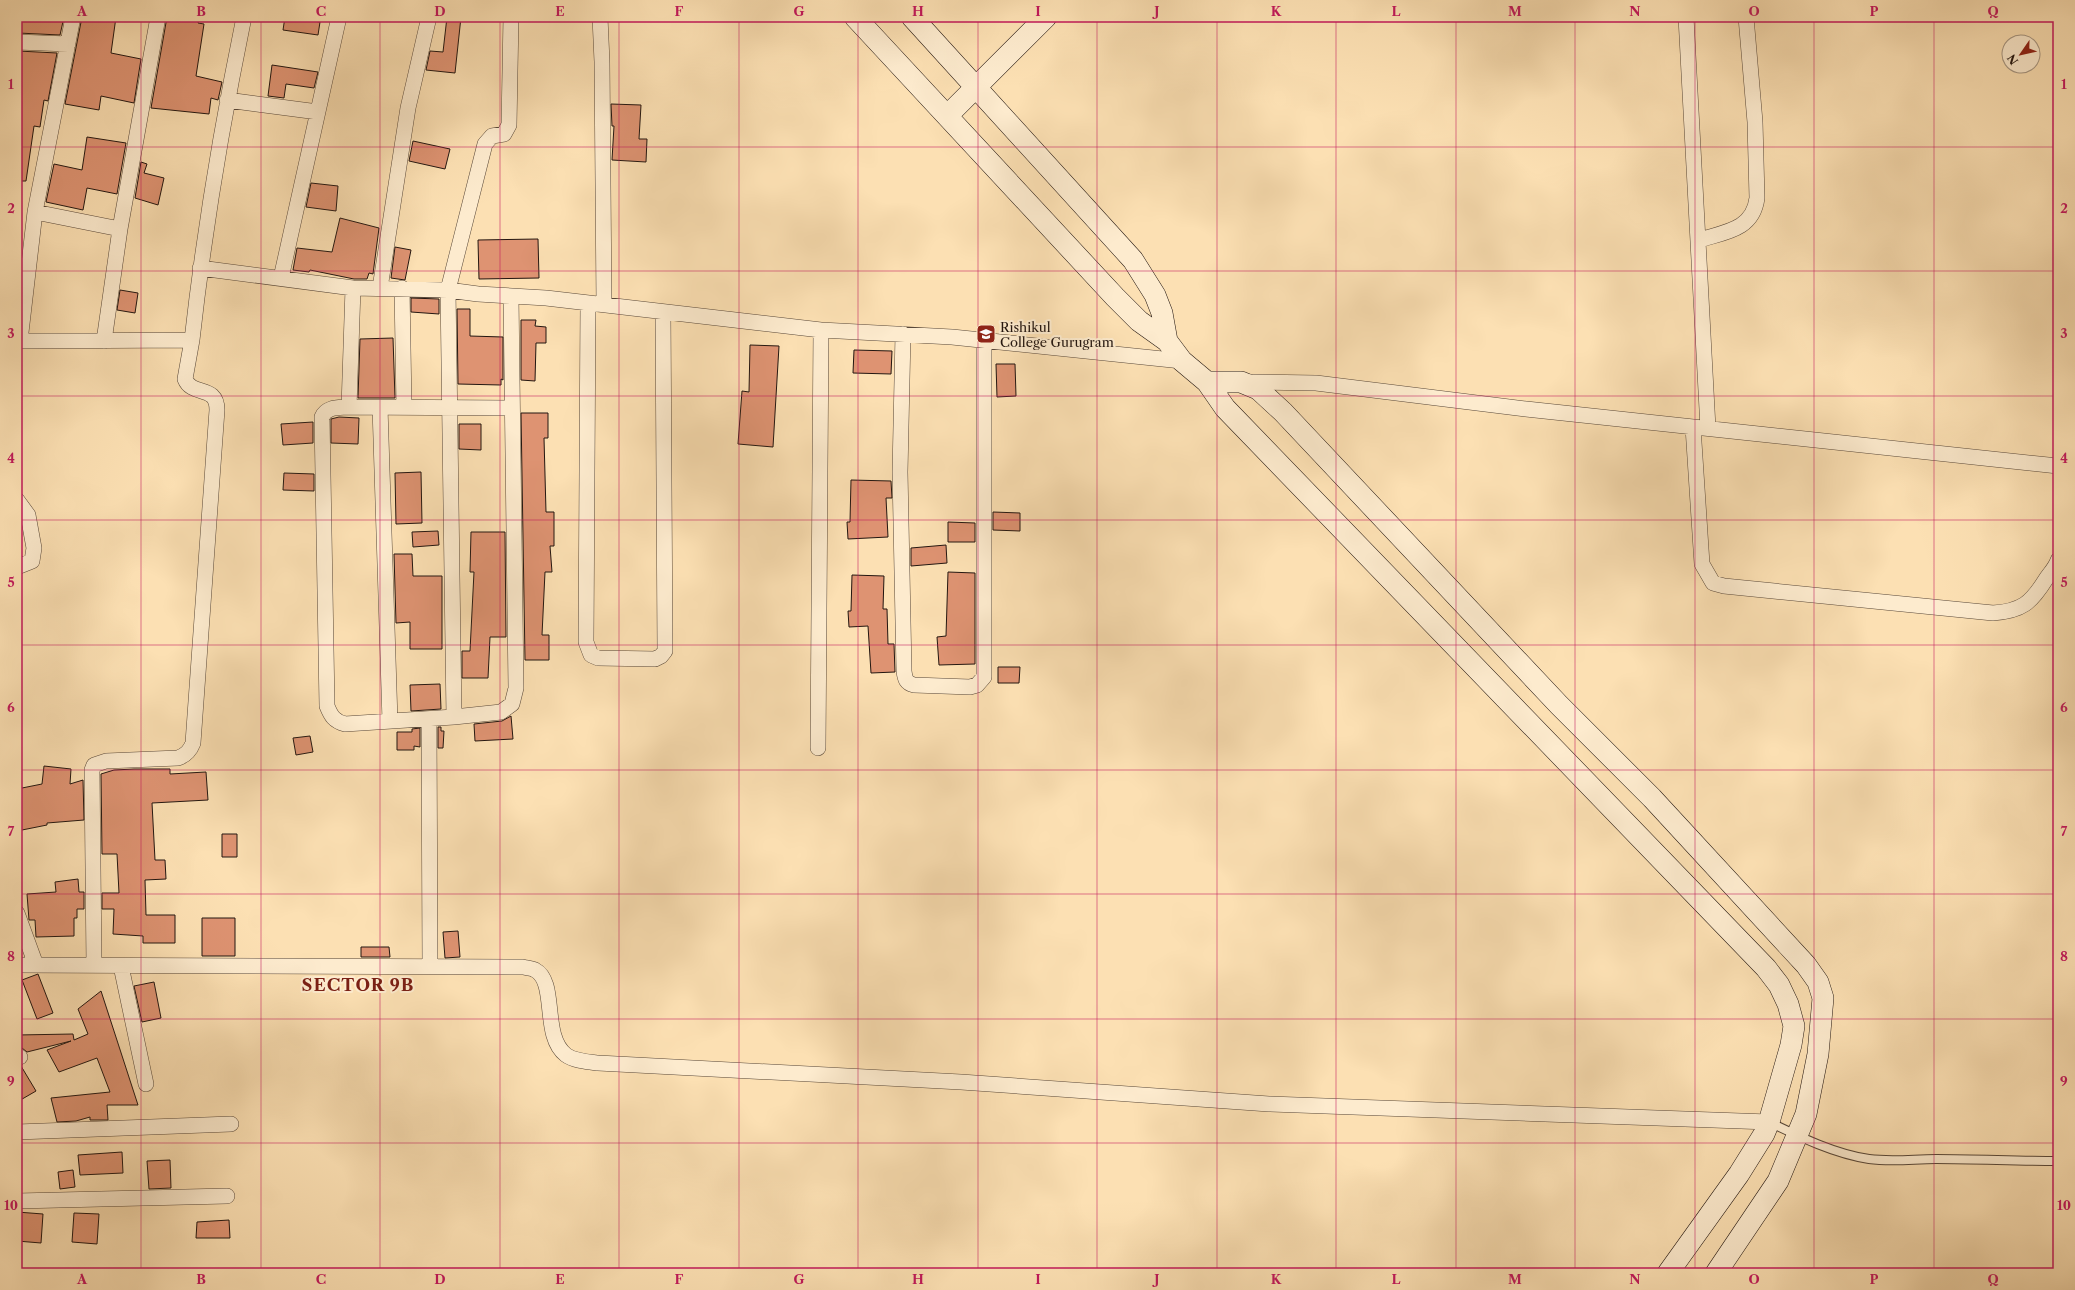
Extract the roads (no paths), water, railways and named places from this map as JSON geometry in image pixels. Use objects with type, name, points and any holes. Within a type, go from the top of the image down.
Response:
[{"type":"street","points":[[74,17],[35,212],[18,341],[192,340]]},
{"type":"street","points":[[104,341],[120,229],[158,17]]},
{"type":"street","points":[[94,965],[92,770],[94,765],[106,760],[178,758],[185,755],[190,750],[193,743],[217,402],[213,396],[187,384],[185,379],[192,340],[200,268],[227,100],[244,17]]},
{"type":"street","points":[[281,278],[339,17]]},
{"type":"street","points":[[380,288],[408,108],[429,17]]},
{"type":"street","points":[[454,718],[448,407],[448,290],[485,144],[492,136],[504,134],[509,125],[511,17]]},
{"type":"street","points":[[600,17],[602,62],[604,305]]},
{"type":"street","points":[[854,17],[1115,297],[1140,320],[1167,341],[1182,361],[1207,382],[1225,408],[1766,968],[1782,992],[1788,1004],[1794,1026],[1791,1045],[1769,1122],[1764,1134],[1739,1174],[1668,1273]]},
{"type":"street","points":[[912,17],[1133,260],[1155,295],[1162,313],[1167,341]]},
{"type":"street","points":[[947,116],[975,86],[1046,17]]},
{"type":"street","points":[[1686,17],[1699,240],[1702,564],[1713,583],[1724,586],[1993,613],[2010,611],[2023,606],[2033,599],[2058,560]]},
{"type":"street","points":[[1699,240],[1739,228],[1749,220],[1756,209],[1755,122],[1746,17]]},
{"type":"street","points":[[17,42],[68,44]]},
{"type":"street","points":[[227,100],[318,112]]},
{"type":"street","points":[[35,212],[120,229]]},
{"type":"street","points":[[200,268],[353,288],[448,290],[588,303],[821,330],[984,340],[1182,361]]},
{"type":"street","points":[[349,408],[353,288]]},
{"type":"street","points":[[402,288],[404,407]]},
{"type":"street","points":[[511,296],[515,696],[512,704],[501,712],[454,718],[345,724],[337,721],[330,716],[327,706],[322,417],[327,410],[349,408],[512,408]]},
{"type":"street","points":[[588,303],[586,642],[591,655],[598,658],[655,659],[661,656],[664,651],[663,312]]},
{"type":"street","points":[[818,748],[821,330]]},
{"type":"street","points":[[903,334],[900,472],[904,671],[905,679],[908,684],[914,685],[970,687],[977,685],[984,677],[984,340]]},
{"type":"street","points":[[1207,382],[1316,384],[1526,409],[2058,466]]},
{"type":"street","points":[[1241,382],[1258,389],[1283,412],[1559,705],[1652,798],[1806,964],[1818,982],[1823,998],[1822,1017],[1818,1054],[1806,1114],[1778,1181],[1716,1273]]},
{"type":"street","points":[[380,407],[390,721]]},
{"type":"street","points":[[17,500],[28,515],[34,548],[32,561],[17,567]]},
{"type":"street","points":[[430,719],[430,967]]},
{"type":"street","points":[[17,914],[36,965]]},
{"type":"street","points":[[17,965],[523,967],[536,970],[543,979],[545,984],[551,1030],[557,1045],[566,1055],[581,1060],[598,1063],[961,1082],[1269,1104],[1769,1122]]},
{"type":"street","points":[[121,966],[146,1084]]},
{"type":"street","points":[[17,1132],[231,1124]]},
{"type":"street","points":[[17,1201],[227,1196]]},
{"type":"lane","points":[[2058,1019],[2058,1038]]},
{"type":"lane","points":[[1769,1122],[1798,1136],[1842,1152],[1868,1158],[1898,1161],[1935,1159],[2058,1161]]},
{"type":"place","name":"Rishikul College Gurugram","points":[[986,334]]},
{"type":"district","name":"SECTOR 9B","points":[[358,985]]}]
